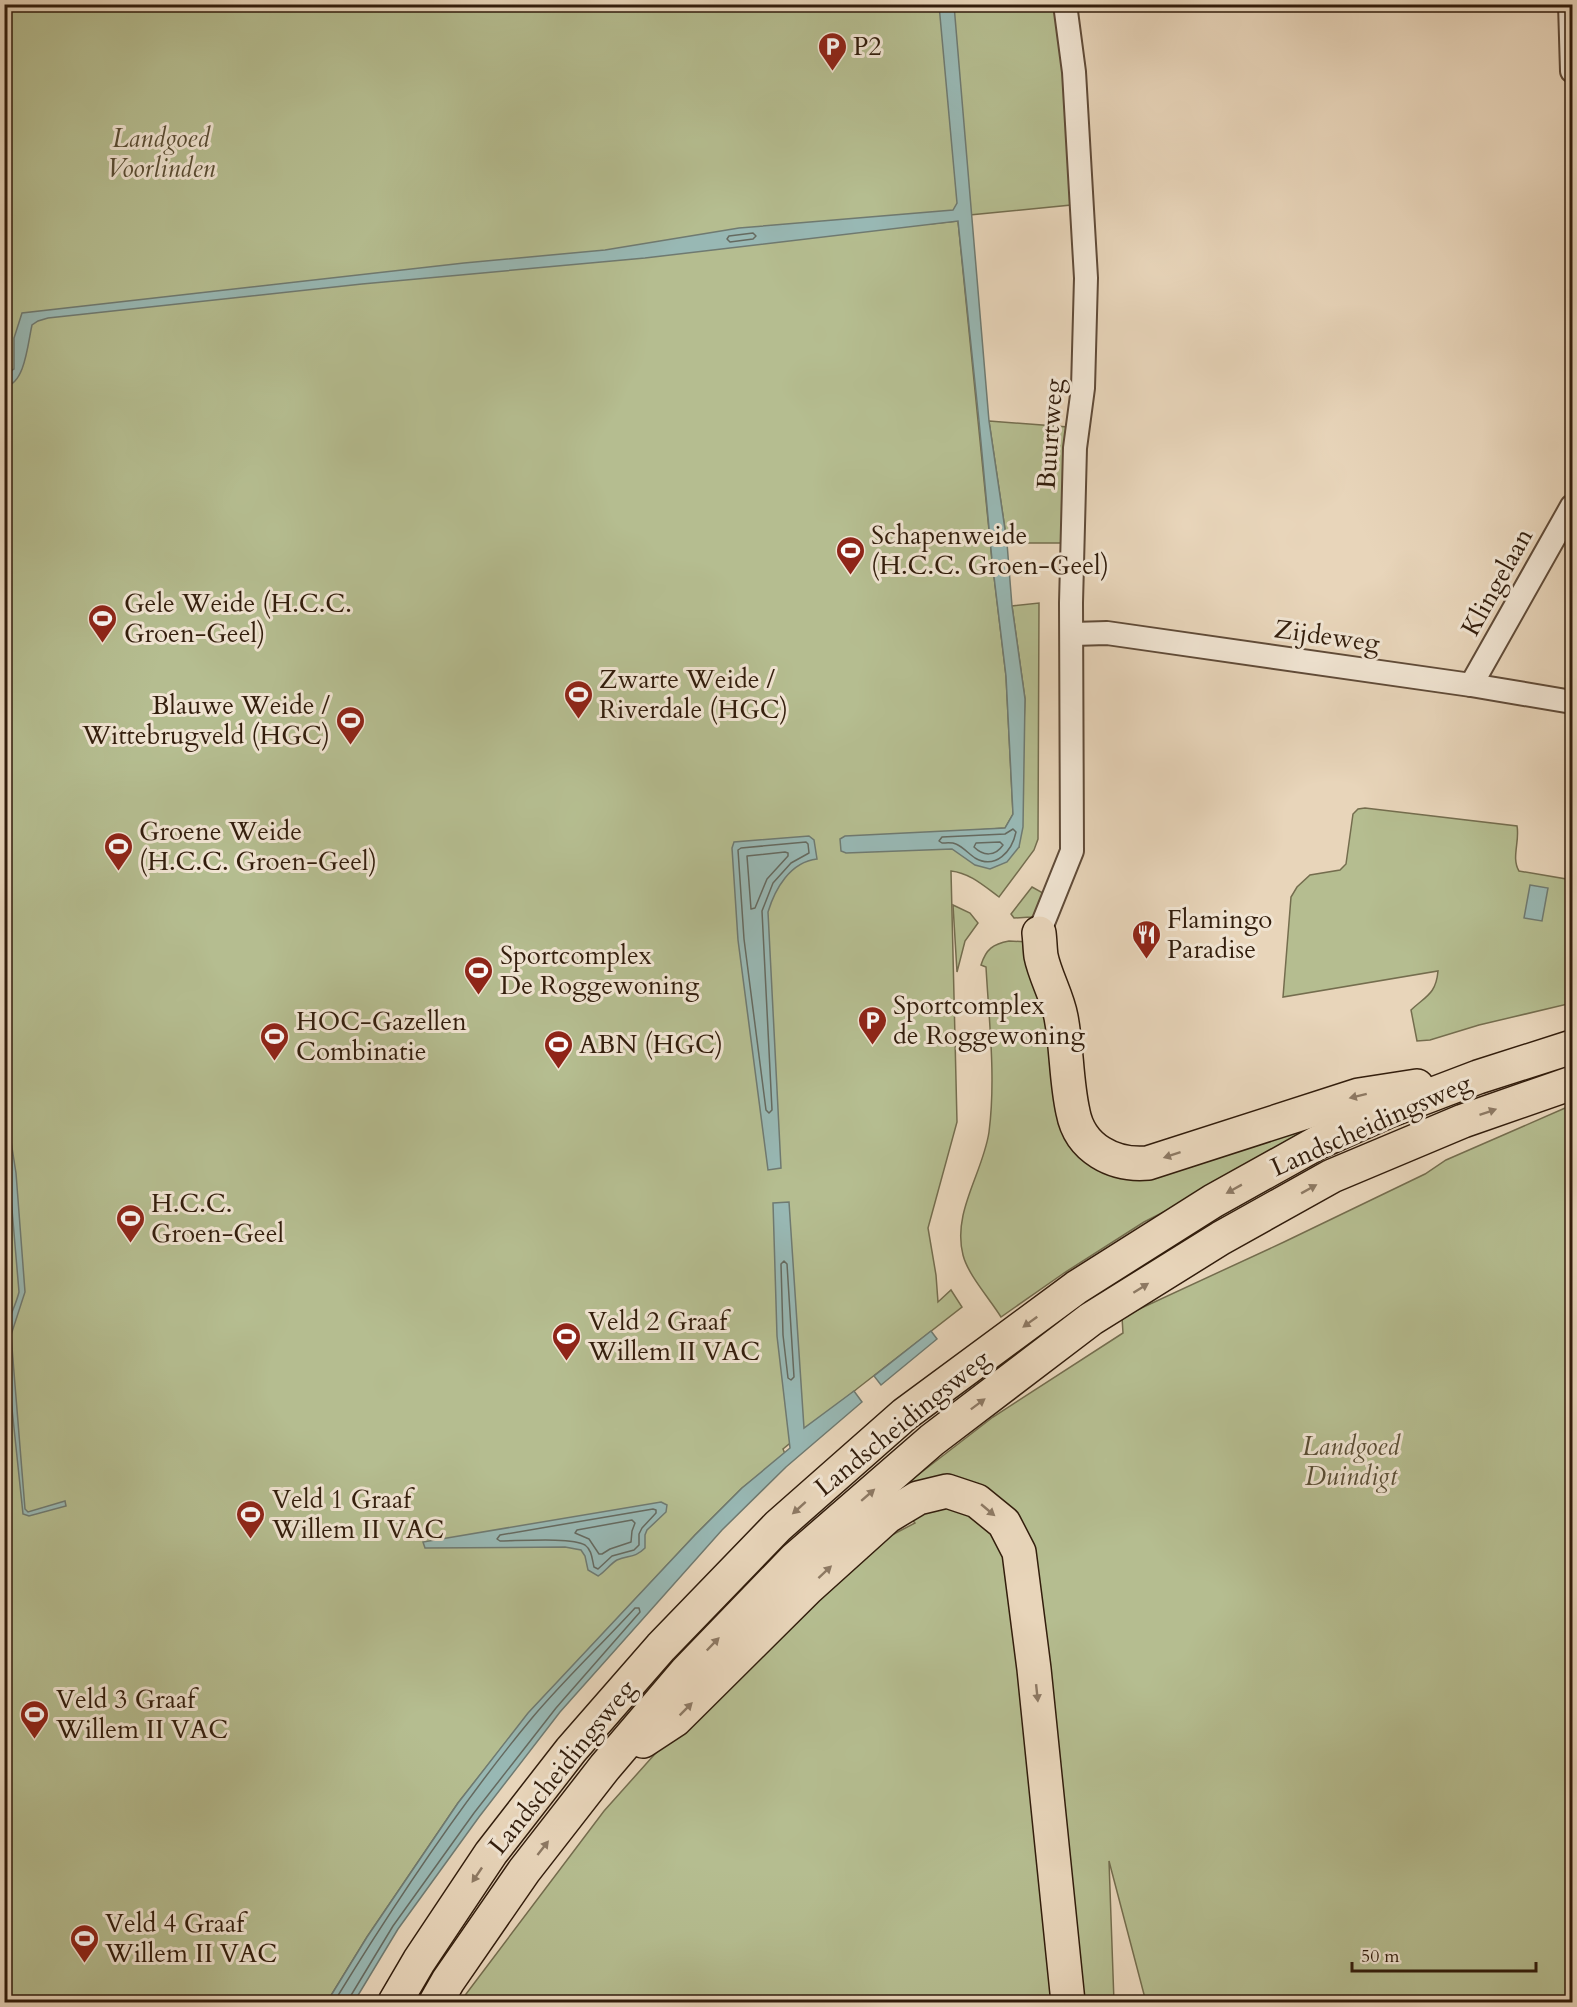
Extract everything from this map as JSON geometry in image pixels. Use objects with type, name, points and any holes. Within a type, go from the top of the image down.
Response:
[{"type":"main road","points":[[1039,933],[1042,957],[1061,1017],[1073,1114],[1082,1133],[1092,1146],[1116,1161],[1132,1164],[1148,1163],[1359,1095],[1478,1077]]},
{"type":"main road","name":"Landscheidingsweg","points":[[395,2002],[419,1961],[491,1853],[571,1750],[661,1647],[778,1526],[906,1414],[1077,1287],[1213,1201],[1319,1142],[1386,1112],[1478,1077],[1572,1047]]},
{"type":"main road","name":"Landscheidingsweg","points":[[436,2002],[524,1871],[604,1767],[686,1672],[795,1559],[932,1440],[1091,1319],[1221,1238],[1332,1176],[1463,1120],[1572,1083]]},
{"type":"main road","points":[[604,1767],[675,1720],[807,1589],[888,1516],[918,1498],[946,1491],[977,1501],[1004,1523],[1019,1552],[1034,1669],[1068,2002]]},
{"type":"street","name":"Buurtweg","points":[[1039,933],[1072,851],[1073,634],[1071,603],[1075,448],[1083,388],[1086,278],[1074,72],[1065,4]]},
{"type":"street","points":[[1570,4],[1572,71]]},
{"type":"street","name":"Klingelaan","points":[[1471,685],[1572,506]]},
{"type":"street","name":"Zijdeweg","points":[[1073,634],[1107,633],[1471,685],[1572,702]]},
{"type":"green space","name":"Sportcomplex De Roggewoning","points":[[5,5],[1056,5],[1067,96],[1071,205],[929,219],[930,224],[958,221],[1006,676],[1013,814],[1005,828],[977,830],[1019,847],[1025,699],[1012,606],[1039,603],[1038,839],[1034,850],[999,897],[971,877],[951,871],[957,1122],[928,1228],[938,1302],[951,1290],[962,1307],[783,1449],[785,1454],[742,1488],[695,1535],[529,1713],[458,1803],[367,1937],[327,2002],[5,2002]]},
{"type":"green space","points":[[989,421],[1068,427],[1064,543],[1007,543]]},
{"type":"green space","points":[[1358,809],[1517,826],[1516,861],[1519,871],[1572,880],[1572,1003],[1479,1025],[1430,1040],[1417,1041],[1411,1010],[1433,990],[1438,971],[1283,997],[1291,897],[1297,887],[1310,875],[1340,870],[1346,864],[1353,814]]},
{"type":"green space","points":[[1032,887],[1043,893],[1037,915],[1014,918],[1011,914]]},
{"type":"green space","points":[[953,905],[970,913],[978,923],[965,941],[957,972]]},
{"type":"green space","points":[[1009,941],[1029,942],[1095,1166],[1354,1107],[1288,1149],[1144,1222],[1001,1317],[969,1271],[963,1255],[961,1239],[965,1208],[986,1147],[991,1112],[991,1050],[986,967],[981,965],[991,948]]},
{"type":"green space","name":"Landgoed Duindigt","points":[[1572,1105],[1572,2002],[1146,2002],[1109,1861],[1114,2002],[460,2002],[604,1811],[654,1755],[865,1556],[890,1536],[915,1523],[892,1495],[993,1417],[1123,1333],[1122,1317],[1425,1174],[1446,1160]]},
{"type":"water","points":[[939,5],[954,5],[989,421],[1007,543],[1012,606],[1025,699],[1023,827],[1019,847],[1007,862],[990,869],[975,865],[952,849],[846,853],[841,851],[840,839],[845,836],[1005,828],[1013,814],[1006,676],[958,221],[645,258],[362,284],[48,318],[32,325],[21,371],[12,384],[5,386],[5,374],[14,369],[14,338],[22,313],[464,263],[605,250],[739,228],[953,210],[957,203]]},
{"type":"water","points":[[809,836],[814,840],[817,859],[807,861],[791,871],[779,886],[768,912],[781,1168],[768,1170],[738,940],[732,848],[734,842]]},
{"type":"water","points":[[1530,885],[1548,888],[1542,921],[1524,918]]},
{"type":"water","points":[[5,1103],[16,1173],[25,1292],[11,1335],[25,1509],[28,1512],[65,1501],[66,1506],[29,1516],[23,1514],[5,1342],[8,1323],[19,1292],[5,1145]]},
{"type":"water","points":[[789,1202],[804,1428],[854,1391],[862,1402],[786,1467],[722,1530],[560,1712],[479,1817],[398,1929],[354,2002],[327,2002],[367,1937],[458,1803],[528,1713],[695,1535],[742,1488],[790,1448],[777,1336],[773,1203]]},
{"type":"water","points":[[931,1331],[937,1339],[881,1385],[874,1376]]},
{"type":"water","points":[[661,1502],[667,1505],[666,1512],[647,1530],[645,1548],[635,1555],[617,1560],[598,1576],[588,1570],[581,1550],[565,1547],[425,1548],[423,1542]]},
{"type":"place","name":"P2","points":[[832,72]]},
{"type":"place","name":"Schapenweide (H.C.C. Groen-Geel)","points":[[850,576]]},
{"type":"place","name":"Gele Weide (H.C.C. Groen-Geel)","points":[[103,644]]},
{"type":"place","name":"Zwarte Weide / Riverdale (HGC)","points":[[578,720]]},
{"type":"place","name":"Blauwe Weide / Wittebrugveld (HGC)","points":[[351,746]]},
{"type":"place","name":"Groene Weide (H.C.C. Groen-Geel)","points":[[118,872]]},
{"type":"place","name":"Flamingo Paradise","points":[[1146,960]]},
{"type":"place","name":"Sportcomplex De Roggewoning","points":[[479,996]]},
{"type":"place","name":"Sportcomplex de Roggewoning","points":[[872,1046]]},
{"type":"place","name":"HOC-Gazellen Combinatie","points":[[275,1062]]},
{"type":"place","name":"ABN (HGC)","points":[[558,1070]]},
{"type":"place","name":"H.C.C. Groen-Geel","points":[[130,1244]]},
{"type":"place","name":"Veld 2 Graaf Willem II VAC","points":[[567,1362]]},
{"type":"place","name":"Veld 1 Graaf Willem II VAC","points":[[251,1540]]},
{"type":"place","name":"Veld 3 Graaf Willem II VAC","points":[[35,1740]]},
{"type":"place","name":"Veld 4 Graaf Willem II VAC","points":[[84,1964]]},
{"type":"park label","name":"Landgoed Voorlinden","points":[[161,153]]}]
